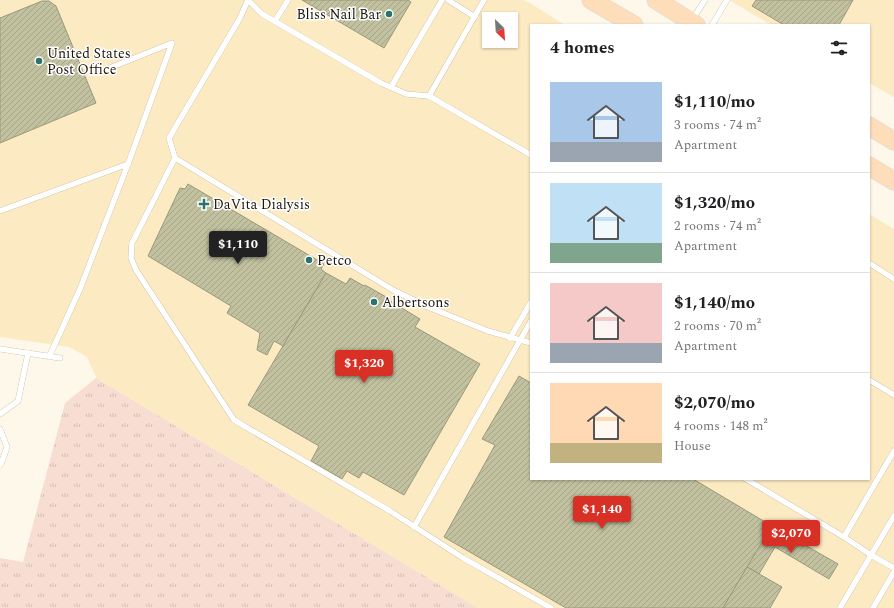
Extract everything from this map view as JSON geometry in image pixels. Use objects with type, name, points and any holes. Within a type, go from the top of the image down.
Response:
[{"type":"main road","points":[[591,0],[632,24]]},
{"type":"main road","points":[[656,0],[692,24]]},
{"type":"main road","points":[[870,127],[894,141]]},
{"type":"main road","points":[[870,167],[893,181]]},
{"type":"lane","points":[[530,152],[429,96],[406,94],[381,83],[262,14],[248,0],[240,18],[169,138],[174,158],[132,243],[131,258],[140,277],[234,420],[390,511],[463,558],[551,608]]},
{"type":"lane","points":[[254,7],[256,0]]},
{"type":"lane","points":[[275,21],[288,0]]},
{"type":"lane","points":[[391,87],[442,0]]},
{"type":"lane","points":[[448,0],[475,17]]},
{"type":"lane","points":[[429,96],[484,0]]},
{"type":"lane","points":[[692,24],[705,0]]},
{"type":"lane","points":[[713,24],[727,0]]},
{"type":"lane","points":[[49,356],[80,290],[172,43],[102,71]]},
{"type":"lane","points":[[174,158],[393,290],[428,307],[488,331],[530,343]]},
{"type":"lane","points":[[0,211],[128,164]]},
{"type":"lane","points":[[870,264],[894,279]]},
{"type":"lane","points":[[510,338],[530,304]]},
{"type":"lane","points":[[414,526],[530,323]]},
{"type":"lane","points":[[0,349],[60,358]]},
{"type":"lane","points":[[0,414],[18,401],[28,353]]},
{"type":"lane","points":[[870,381],[894,395]]},
{"type":"lane","points":[[0,428],[7,447],[2,464],[0,465]]},
{"type":"lane","points":[[844,537],[894,452]]},
{"type":"lane","points":[[748,480],[894,568]]},
{"type":"lane","points":[[840,608],[894,516]]},
{"type":"lane","points":[[873,608],[894,572]]},
{"type":"shaded area","points":[[0,0],[523,0],[563,24],[530,24],[530,480],[870,480],[870,215],[894,229],[894,608],[478,608],[96,378],[87,357],[69,347],[0,337]]},
{"type":"shaded area","points":[[729,0],[894,0],[894,97],[870,84],[870,24],[769,24]]},
{"type":"green space","points":[[96,378],[478,608],[0,608],[0,558],[23,562],[65,403]]},
{"type":"building","points":[[302,0],[408,0],[411,2],[384,48]]},
{"type":"building","points":[[756,0],[853,0],[840,24],[782,24],[752,6]]},
{"type":"building","name":"United States Post Office","points":[[42,1],[49,1],[56,6],[96,103],[0,143],[0,18]]},
{"type":"building","points":[[188,184],[324,264],[321,269],[326,273],[283,346],[274,341],[267,355],[257,350],[260,333],[227,313],[231,306],[148,256],[180,188],[185,189]]},
{"type":"building","points":[[326,273],[346,284],[350,278],[388,298],[387,299],[420,319],[415,327],[480,364],[404,495],[363,472],[359,478],[347,471],[342,479],[311,461],[319,446],[248,405]]},
{"type":"building","points":[[519,376],[530,382],[530,480],[695,480],[772,526],[723,608],[566,608],[444,537],[495,445],[482,439]]},
{"type":"building","points":[[772,526],[838,564],[829,579],[775,547],[759,574],[747,567]]},
{"type":"building","points":[[747,567],[782,587],[770,608],[723,608]]},
{"type":"place","name":"Bliss Nail Bar","points":[[389,14]]},
{"type":"place","name":"United States Post Office","points":[[39,61]]},
{"type":"place","name":"DaVita Dialysis","points":[[204,204]]},
{"type":"place","name":"Petco","points":[[309,260]]},
{"type":"place","name":"Albertsons","points":[[374,302]]}]
